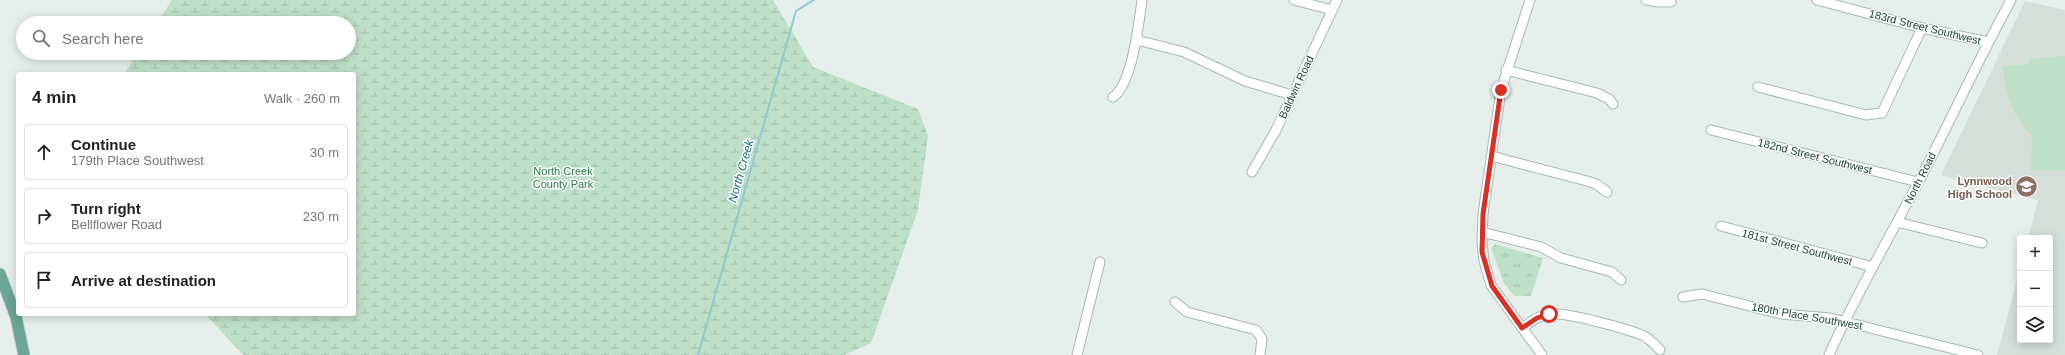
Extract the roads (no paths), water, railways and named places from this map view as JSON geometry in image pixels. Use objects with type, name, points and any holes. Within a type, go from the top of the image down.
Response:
[{"type":"main road","points":[[0,274],[16,317],[24,355]]},
{"type":"street","points":[[1113,97],[1123,86],[1137,40],[1142,0]]},
{"type":"street","points":[[1294,0],[1332,10]]},
{"type":"street","name":"Baldwin Road","points":[[1252,172],[1276,130],[1337,0]]},
{"type":"street","points":[[1530,0],[1506,70],[1501,90],[1482,232],[1484,261],[1492,286],[1542,355]]},
{"type":"street","points":[[1646,0],[1671,2]]},
{"type":"street","name":"183rd Street Southwest","points":[[1817,0],[1922,28],[1988,42]]},
{"type":"street","name":"North Road","points":[[1829,355],[1844,322],[1918,182],[1988,42],[2011,0]]},
{"type":"street","points":[[1758,87],[1866,115],[1882,113],[1922,28]]},
{"type":"street","points":[[1137,40],[1184,52],[1245,81],[1292,95]]},
{"type":"street","points":[[1506,70],[1597,93],[1609,99],[1613,104]]},
{"type":"street","name":"182nd Street Southwest","points":[[1711,130],[1918,182]]},
{"type":"street","points":[[1491,156],[1587,181],[1596,184],[1607,192]]},
{"type":"street","points":[[1897,222],[1982,243]]},
{"type":"street","name":"181st Street Southwest","points":[[1721,226],[1873,267]]},
{"type":"street","points":[[1482,232],[1541,247],[1561,258],[1612,272],[1621,280]]},
{"type":"street","points":[[1077,355],[1100,262]]},
{"type":"street","name":"180th Place Southwest","points":[[1683,297],[1702,294],[1781,314],[1830,318],[1978,355]]},
{"type":"street","points":[[1175,302],[1187,312],[1251,328],[1260,334],[1262,344],[1260,355]]},
{"type":"street","points":[[1522,328],[1544,315],[1562,314],[1632,332],[1648,339],[1660,350]]},
{"type":"waterway","name":"North Creek","points":[[698,355],[796,11],[814,0]]},
{"type":"place","name":"Lynnwood High School","points":[[2027,187]]},
{"type":"park label","name":"North Creek County Park","points":[[563,177]]}]
